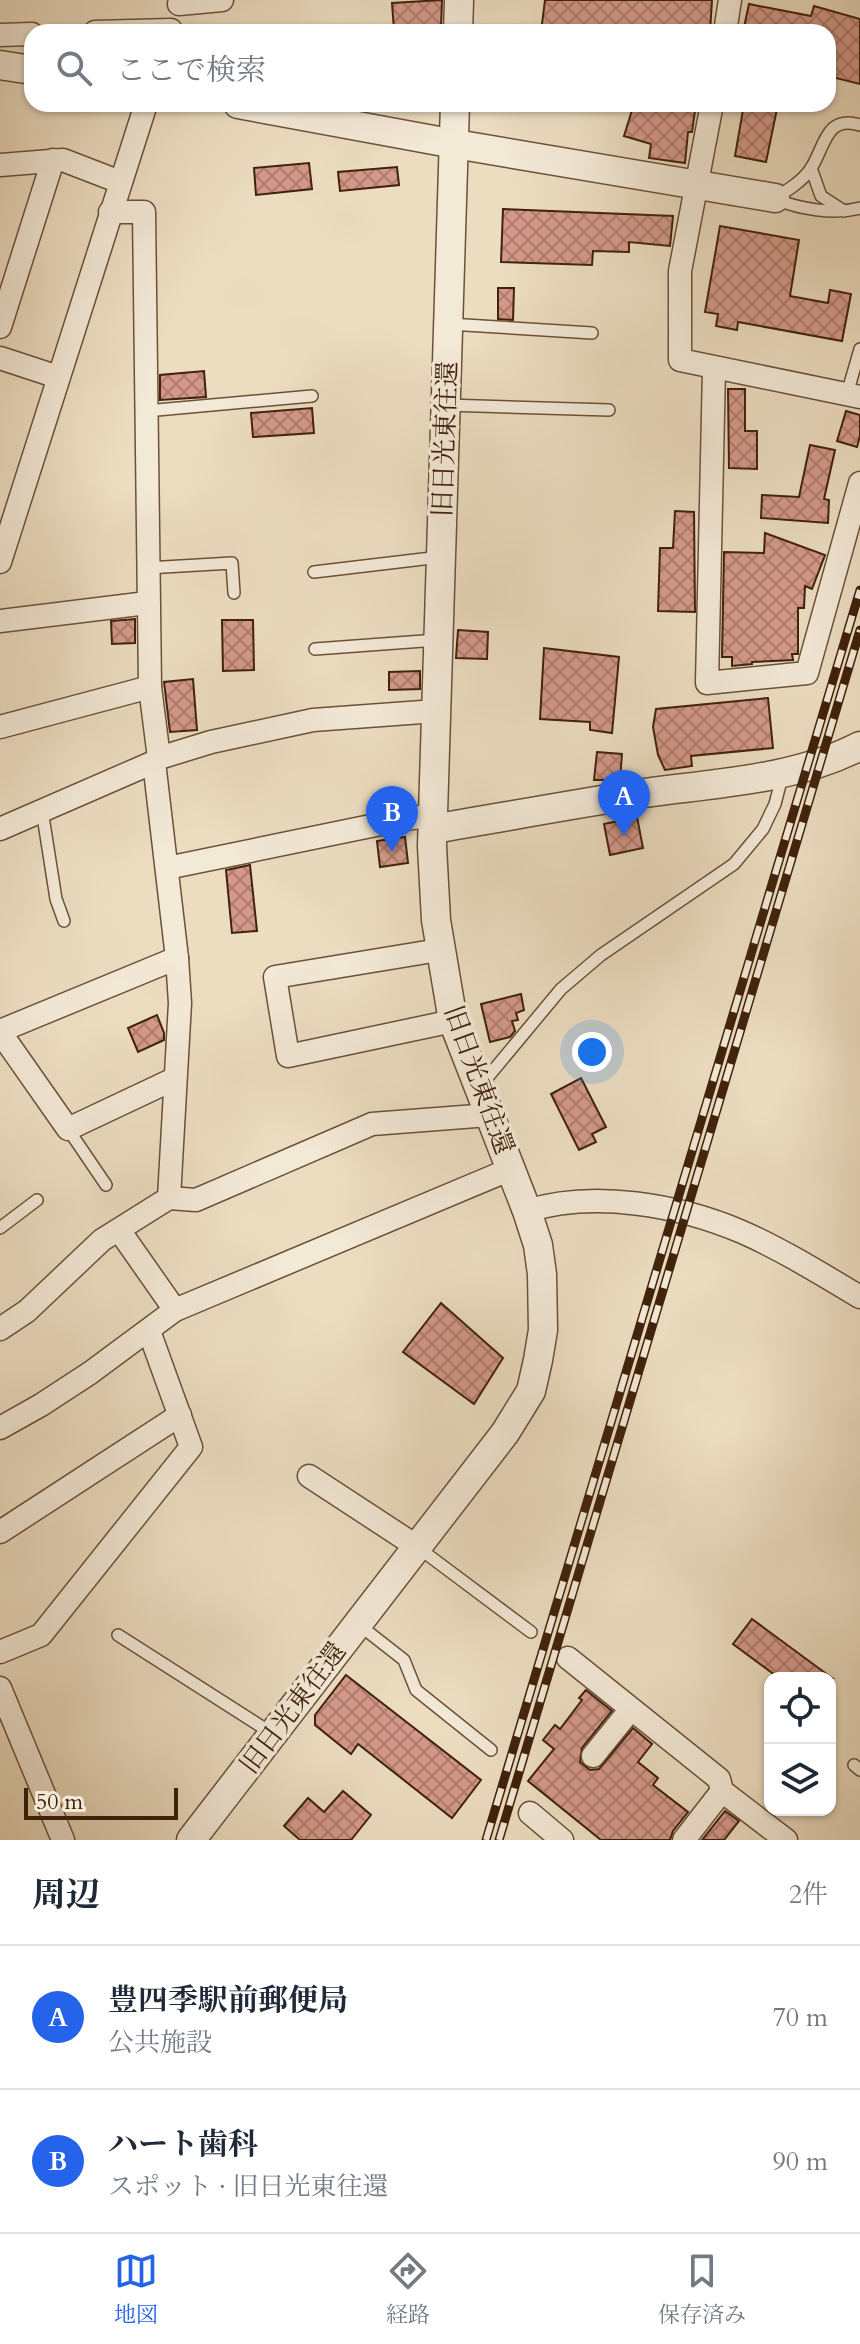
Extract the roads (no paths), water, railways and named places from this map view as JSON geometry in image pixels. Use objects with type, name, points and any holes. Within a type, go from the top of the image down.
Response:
[{"type":"street","points":[[172,24],[180,2],[222,0]]},
{"type":"street","points":[[458,24],[459,0]]},
{"type":"street","points":[[726,24],[730,0]]},
{"type":"street","points":[[0,35],[24,34]]},
{"type":"street","points":[[0,65],[24,69]]},
{"type":"street","points":[[2,552],[143,112]]},
{"type":"street","points":[[308,112],[455,144],[775,198]]},
{"type":"street","name":"旧日光東往還","points":[[191,1840],[505,1433],[531,1391],[543,1330],[538,1245],[453,1021],[439,950],[433,873],[455,112]]},
{"type":"street","points":[[710,112],[680,271],[680,360],[854,396]]},
{"type":"street","points":[[0,327],[53,160]]},
{"type":"street","points":[[0,165],[63,160],[120,182]]},
{"type":"street","points":[[110,212],[144,212],[150,687],[180,1003],[169,1198]]},
{"type":"street","points":[[0,358],[58,377]]},
{"type":"street","points":[[714,369],[707,683],[807,673],[860,483]]},
{"type":"street","points":[[0,621],[147,603]]},
{"type":"street","points":[[0,727],[150,687]]},
{"type":"street","points":[[0,829],[156,760],[211,742],[313,720],[436,711]]},
{"type":"street","points":[[167,868],[400,820],[433,822],[783,773],[833,760],[860,746]]},
{"type":"street","points":[[439,950],[275,977],[288,1056],[453,1021]]},
{"type":"street","points":[[174,1079],[68,1129],[0,1031],[177,958]]},
{"type":"street","points":[[0,1329],[27,1311],[102,1240],[169,1198],[196,1200],[372,1124],[489,1115]]},
{"type":"street","points":[[0,1428],[41,1405],[175,1310],[511,1169]]},
{"type":"street","points":[[527,1211],[548,1205],[620,1201],[674,1210],[742,1232],[860,1297]]},
{"type":"street","points":[[119,1230],[175,1310]]},
{"type":"street","points":[[0,1652],[41,1635],[191,1447],[149,1331]]},
{"type":"street","points":[[0,1532],[180,1415]]},
{"type":"street","points":[[309,1476],[416,1546]]},
{"type":"street","points":[[568,1658],[719,1779],[722,1791],[786,1840]]},
{"type":"street","points":[[0,1688],[63,1840]]},
{"type":"street","points":[[593,1756],[631,1709]]},
{"type":"street","points":[[684,1840],[722,1791]]},
{"type":"street","points":[[530,1813],[562,1840]]},
{"type":"lane","points":[[775,198],[803,178],[811,168],[827,132],[849,122],[860,125]]},
{"type":"lane","points":[[811,168],[821,196],[845,212]]},
{"type":"lane","points":[[775,198],[793,206],[845,212],[860,208]]},
{"type":"lane","points":[[449,324],[592,333]]},
{"type":"lane","points":[[854,396],[860,349]]},
{"type":"lane","points":[[146,411],[312,396]]},
{"type":"lane","points":[[446,405],[609,410]]},
{"type":"lane","points":[[314,572],[441,557]]},
{"type":"lane","points":[[147,568],[232,563],[234,593]]},
{"type":"lane","points":[[315,649],[438,640]]},
{"type":"lane","points":[[479,1088],[571,981],[601,955],[734,864],[763,829],[775,804],[783,773]]},
{"type":"lane","points":[[42,810],[56,899],[64,921]]},
{"type":"lane","points":[[68,1129],[106,1185]]},
{"type":"lane","points":[[0,1228],[37,1200]]},
{"type":"lane","points":[[416,1546],[531,1632]]},
{"type":"lane","points":[[357,1623],[404,1660],[416,1690],[491,1750]]},
{"type":"lane","points":[[118,1635],[273,1734]]},
{"type":"railway","points":[[486,1840],[860,590]]},
{"type":"railway","points":[[499,1840],[860,630]]},
{"type":"place","name":"豊四季駅前郵便局","points":[[624,836]]},
{"type":"place","name":"ハート歯科","points":[[392,852]]}]
